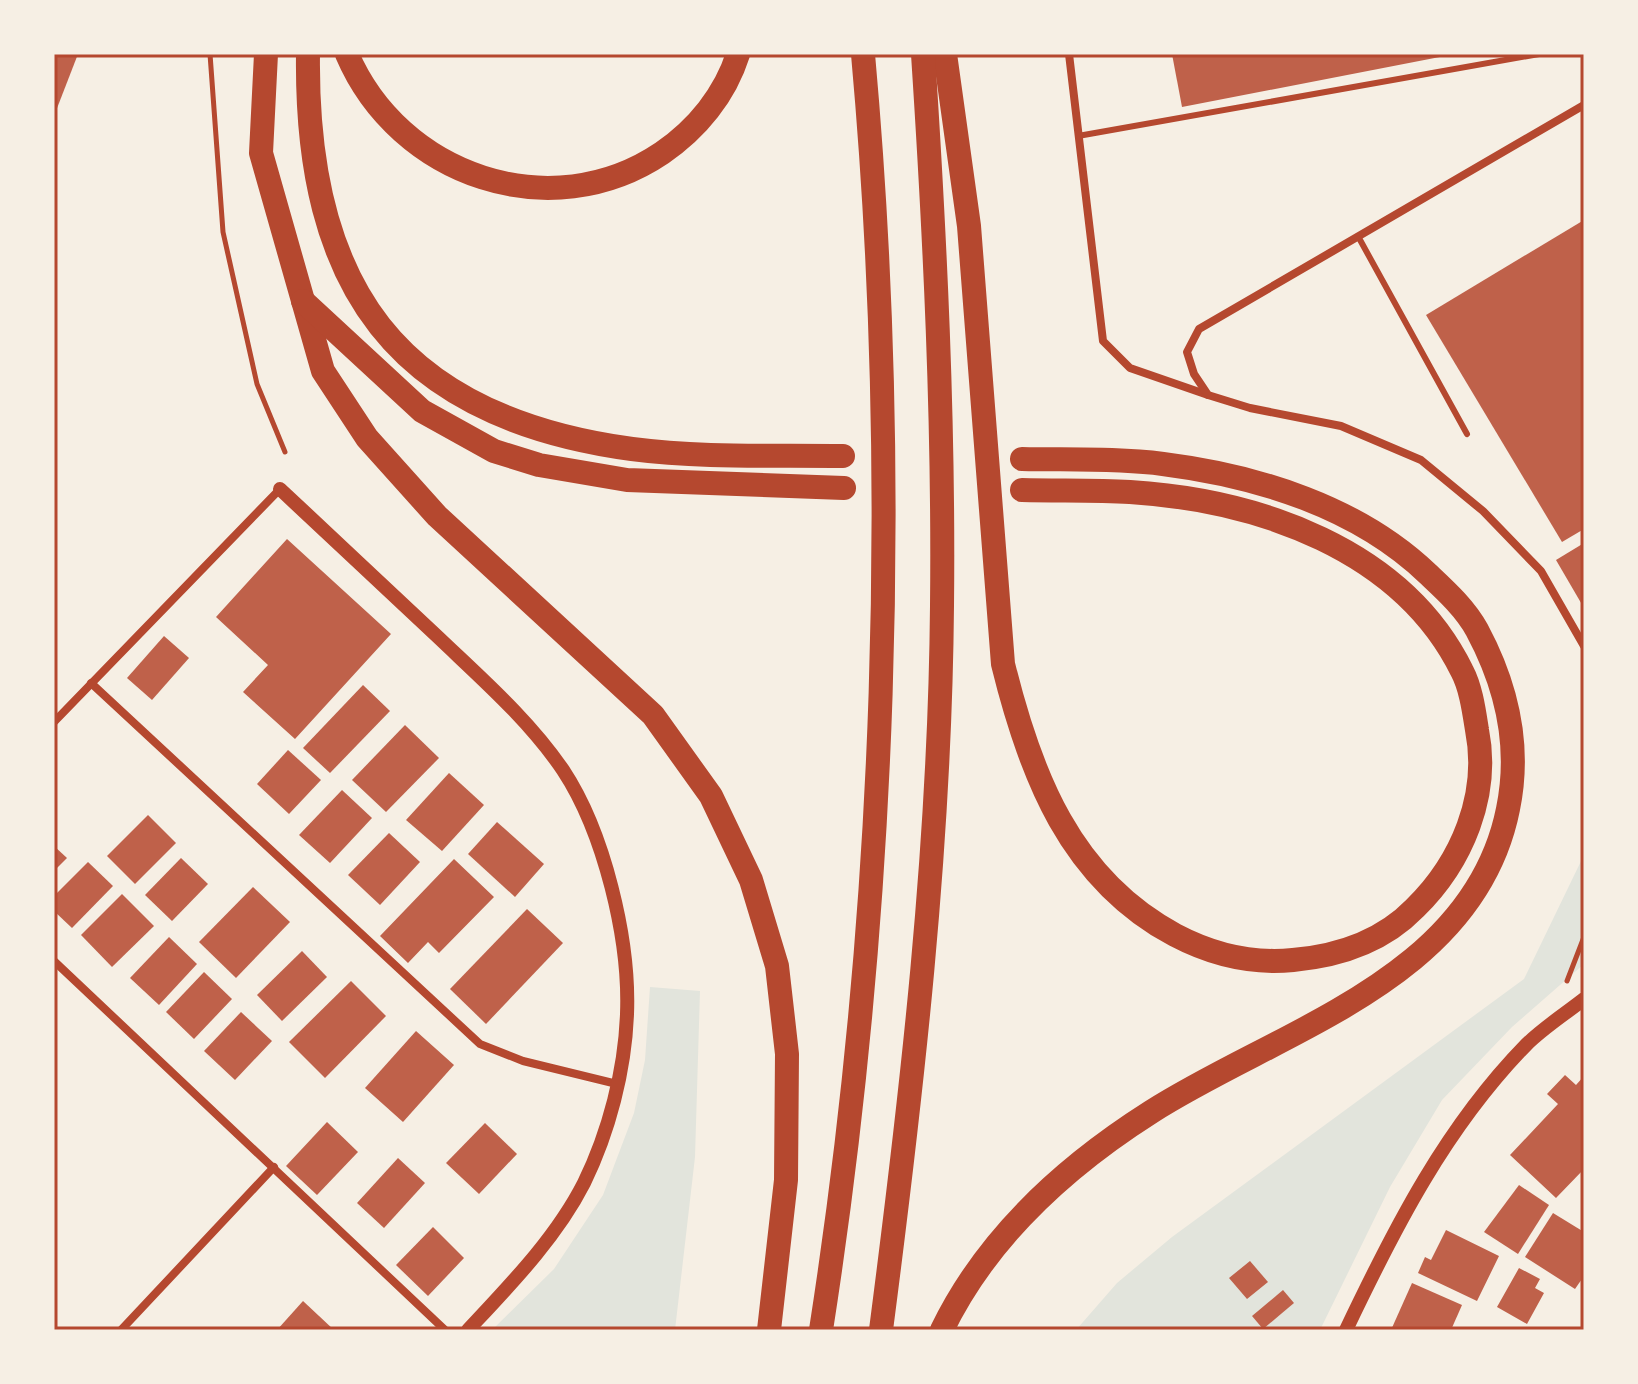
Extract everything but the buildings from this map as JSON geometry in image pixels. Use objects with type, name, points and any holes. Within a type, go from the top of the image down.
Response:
[{"type":"highway","points":[[266,54],[261,153],[323,371],[367,438],[437,516],[653,715],[686,756],[732,836],[767,927],[785,1024],[786,1180],[769,1330]]},
{"type":"highway","points":[[308,54],[308,91],[318,191],[341,263],[357,294],[382,328],[438,383],[473,404],[546,431],[632,449],[843,456]]},
{"type":"highway","points":[[347,54],[370,95],[396,126],[431,153],[462,172],[507,186],[555,189],[609,180],[647,162],[682,139],[711,107],[732,75],[738,54]]},
{"type":"highway","points":[[821,1330],[853,1076],[872,852],[881,622],[882,399],[877,245],[863,54]]},
{"type":"highway","points":[[881,1330],[911,1085],[930,865],[942,609],[935,239],[923,54]]},
{"type":"highway","points":[[945,54],[969,226],[1003,664],[1016,721],[1055,817],[1111,891],[1151,922],[1192,944],[1234,958],[1274,962],[1318,958],[1353,948],[1387,931],[1414,910],[1443,877],[1464,840],[1479,794],[1481,751],[1463,673],[1422,611],[1386,577],[1349,551],[1306,531],[1252,514],[1133,493],[1022,490]]},
{"type":"highway","points":[[303,301],[422,411],[494,451],[553,468],[627,480],[844,488]]},
{"type":"highway","points":[[942,1330],[978,1271],[1012,1226],[1057,1180],[1152,1111],[1335,1011],[1426,949],[1460,915],[1484,875],[1504,833],[1513,789],[1514,742],[1507,701],[1475,626],[1417,564],[1377,533],[1334,511],[1271,486],[1215,473],[1162,464],[1022,459]]},
{"type":"street","points":[[1069,54],[1103,341],[1130,368],[1250,408],[1341,426],[1421,460],[1483,511],[1541,571],[1584,646]]},
{"type":"street","points":[[1208,395],[1194,374],[1187,352],[1199,329],[1584,105]]},
{"type":"street","points":[[54,722],[280,489],[508,704],[564,771],[601,849],[621,941],[627,1013],[617,1084],[609,1123],[583,1184],[526,1267],[468,1330]]},
{"type":"street","points":[[91,683],[480,1044],[523,1061],[617,1084]]},
{"type":"street","points":[[54,961],[445,1330]]},
{"type":"street","points":[[1346,1330],[1409,1204],[1462,1118],[1528,1043],[1584,999]]},
{"type":"street","points":[[121,1330],[274,1167]]},
{"type":"lane","points":[[1078,136],[1539,54]]},
{"type":"lane","points":[[1359,238],[1467,434]]},
{"type":"path","points":[[210,54],[223,232],[257,384],[285,452]]},
{"type":"path","points":[[1566,983],[1584,937]]},
{"type":"shaded area","points":[[1584,839],[1584,964],[1512,1027],[1442,1100],[1390,1187],[1320,1330],[1076,1330],[1117,1283],[1172,1237],[1524,979],[1583,857]]},
{"type":"shaded area","points":[[650,987],[700,991],[695,1157],[675,1330],[492,1330],[554,1269],[603,1195],[634,1113],[645,1060]]}]
